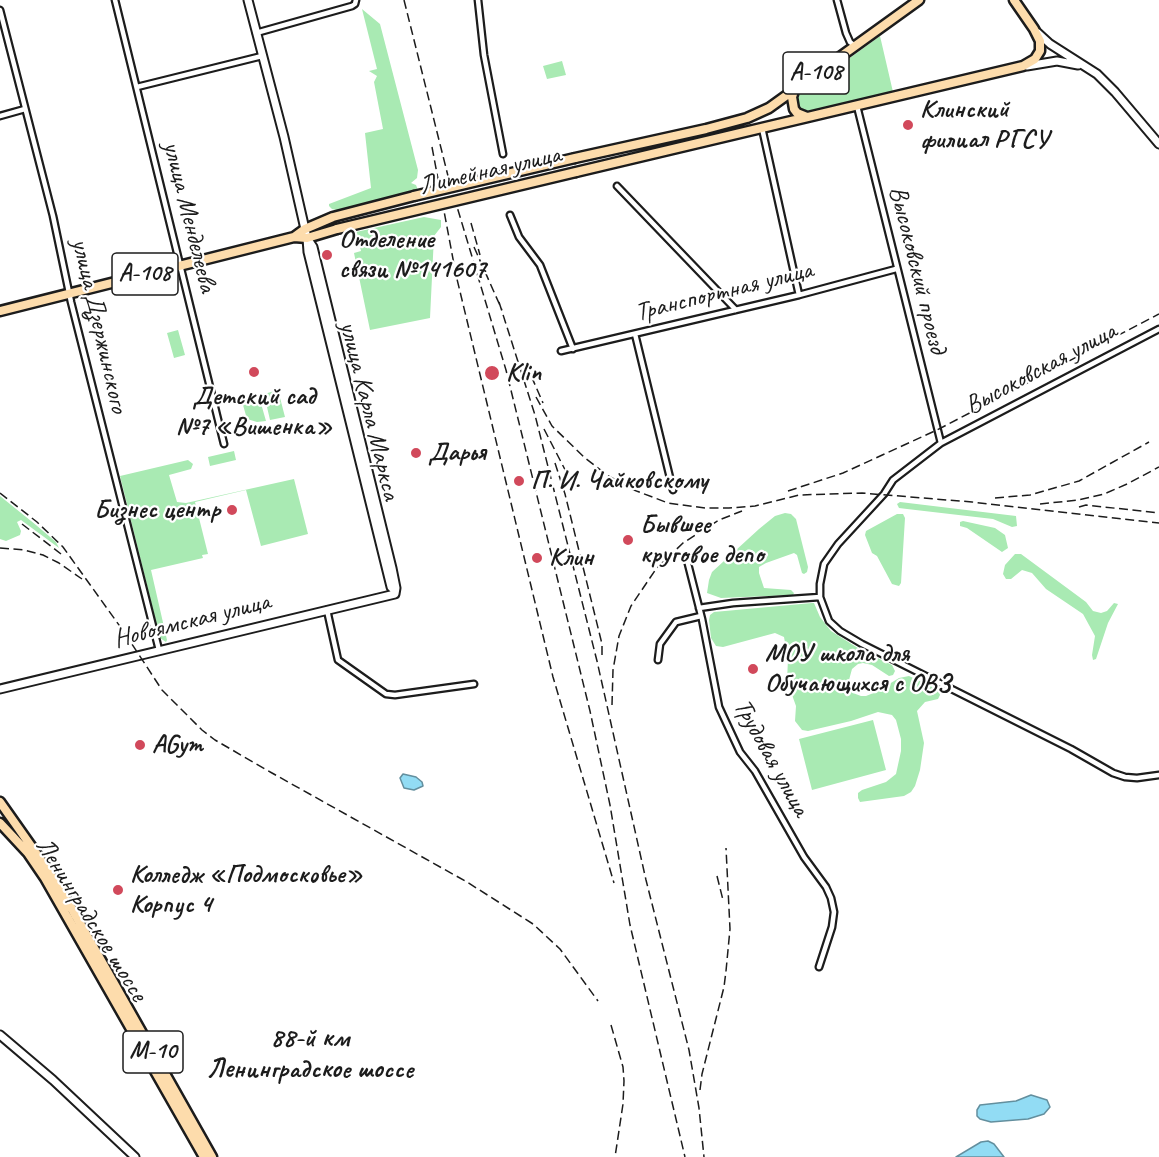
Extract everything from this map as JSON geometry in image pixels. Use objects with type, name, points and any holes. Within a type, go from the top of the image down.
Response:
[{"type":"highway","name":"А-108","points":[[795,88],[919,0]]},
{"type":"highway","points":[[1014,0],[1034,28],[1040,41],[1040,51],[1035,59],[1023,66]]},
{"type":"highway","name":"А-108","points":[[762,128],[1023,66]]},
{"type":"highway","points":[[795,88],[792,97],[794,109],[801,116],[807,117]]},
{"type":"highway","name":"Литейная улица","points":[[306,234],[329,218],[747,118],[769,108],[795,88]]},
{"type":"highway","name":"Литейная улица","points":[[0,310],[306,234],[322,234],[762,128]]},
{"type":"highway","name":"Ленинградское шоссе","points":[[0,802],[51,874],[212,1157]]},
{"type":"highway","name":"Ленинградское шоссе","points":[[0,823],[38,866],[204,1157]]},
{"type":"street","name":"улица Менделеева","points":[[115,0],[224,444]]},
{"type":"street","name":"улица Карла Маркса","points":[[248,0],[301,211],[308,252],[360,466],[391,587],[395,593]]},
{"type":"street","points":[[256,33],[352,6],[356,0]]},
{"type":"street","points":[[478,0],[484,55],[503,154]]},
{"type":"street","points":[[837,0],[846,33],[850,42],[855,46]]},
{"type":"street","name":"улица Дзержинского","points":[[0,10],[159,650]]},
{"type":"street","points":[[1034,28],[1050,44],[1097,74],[1159,144]]},
{"type":"street","points":[[137,87],[262,56]]},
{"type":"street","points":[[1023,66],[1064,61],[1097,74]]},
{"type":"street","name":"Высоковский проезд","points":[[857,106],[940,443]]},
{"type":"street","points":[[0,116],[25,109]]},
{"type":"street","points":[[762,128],[799,295]]},
{"type":"street","points":[[617,186],[736,310]]},
{"type":"street","points":[[301,211],[306,218],[329,218]]},
{"type":"street","points":[[510,215],[519,237],[540,265],[573,349]]},
{"type":"street","name":"улица Карла Маркса","points":[[306,234],[314,247],[392,568],[395,593]]},
{"type":"street","points":[[314,247],[316,237],[322,234]]},
{"type":"street","name":"Транспортная улица","points":[[561,351],[799,295],[896,269]]},
{"type":"street","name":"Высоковская улица","points":[[820,597],[824,564],[838,544],[880,499],[893,480],[940,443],[1159,329]]},
{"type":"street","points":[[635,334],[673,490]]},
{"type":"street","name":"Трудовая улица","points":[[686,556],[701,616],[719,707],[740,752],[755,771],[804,857],[826,887],[831,898],[834,912],[832,927],[819,967]]},
{"type":"street","name":"Новоямская улица","points":[[0,689],[395,593]]},
{"type":"street","points":[[699,608],[733,603],[820,597],[829,621],[840,631],[1113,773],[1137,778],[1159,775]]},
{"type":"street","points":[[327,610],[338,660],[386,693],[395,695],[474,684]]},
{"type":"street","points":[[658,660],[660,644],[676,622],[701,616]]},
{"type":"street","points":[[0,1035],[135,1157]]},
{"type":"green space","points":[[362,9],[380,24],[418,170],[417,178],[411,183],[416,185],[418,190],[337,210],[332,209],[329,204],[371,188],[365,133],[383,129],[374,82],[377,76],[369,71],[377,69]]},
{"type":"green space","points":[[880,36],[893,92],[809,111],[802,109],[796,99],[799,95]]},
{"type":"green space","points":[[562,61],[566,75],[547,79],[543,66]]},
{"type":"green space","points":[[424,217],[441,220],[441,227],[434,236],[430,318],[370,330],[354,253],[361,251],[356,232]]},
{"type":"green space","points":[[178,330],[185,355],[174,358],[167,333]]},
{"type":"green space","points":[[278,390],[285,417],[270,420],[264,394]]},
{"type":"green space","points":[[260,400],[266,421],[257,422],[247,419],[243,405]]},
{"type":"green space","points":[[234,451],[236,460],[210,466],[208,457]]},
{"type":"green space","points":[[188,460],[193,464],[191,469],[169,475],[177,502],[186,503],[294,479],[308,534],[261,546],[246,490],[195,502],[208,554],[202,555],[203,558],[151,570],[166,642],[160,638],[120,476]]},
{"type":"green space","points":[[0,496],[56,542],[59,548],[21,520],[17,522],[21,531],[20,535],[6,541],[0,539]]},
{"type":"green space","points":[[900,502],[1016,516],[1017,526],[1012,527],[993,519],[899,508],[897,504]]},
{"type":"green space","points":[[791,514],[796,519],[808,567],[807,572],[802,573],[797,555],[794,553],[759,567],[759,573],[764,588],[791,590],[793,595],[721,598],[707,593],[712,572],[775,516]]},
{"type":"green space","points":[[897,514],[903,514],[905,518],[899,586],[892,584],[877,556],[872,553],[865,535],[866,531]]},
{"type":"green space","points":[[960,522],[995,528],[1005,535],[1008,548],[1002,552],[967,528],[960,526]]},
{"type":"green space","points":[[1015,554],[1021,554],[1086,602],[1093,611],[1101,613],[1107,611],[1114,603],[1118,604],[1108,623],[1096,659],[1093,660],[1092,655],[1095,636],[1083,614],[1046,589],[1032,573],[1022,570],[1011,579],[1006,579],[1003,574],[1005,565]]},
{"type":"green space","points":[[814,603],[820,617],[831,631],[861,650],[892,665],[895,671],[889,676],[872,665],[858,664],[852,669],[849,680],[853,693],[866,696],[899,678],[909,676],[939,690],[938,699],[925,702],[917,711],[924,743],[920,770],[915,786],[904,796],[860,802],[858,798],[858,793],[862,790],[886,782],[896,774],[901,739],[896,720],[892,715],[878,712],[851,721],[808,731],[802,730],[795,721],[796,706],[787,681],[788,659],[784,637],[775,633],[723,647],[716,646],[711,638],[709,620],[710,615],[714,612]]},
{"type":"green space","points":[[873,720],[886,770],[812,790],[799,739]]},
{"type":"water","points":[[403,774],[416,777],[423,786],[414,790],[404,788],[400,778]]},
{"type":"water","points":[[1031,1095],[1047,1100],[1050,1107],[1044,1114],[1028,1119],[991,1122],[977,1116],[980,1105],[1016,1101]]},
{"type":"water","points":[[988,1141],[994,1144],[1004,1157],[956,1157],[981,1142]]},
{"type":"railway","points":[[404,0],[449,180],[506,370],[590,711],[610,805],[630,925],[685,1157]]},
{"type":"railway","points":[[432,147],[456,275],[553,677],[614,883]]},
{"type":"railway","points":[[471,223],[480,255]]},
{"type":"railway","points":[[474,247],[502,310]]},
{"type":"railway","points":[[499,302],[535,415],[597,661],[646,880],[689,1050],[699,1108],[704,1157]]},
{"type":"railway","points":[[788,491],[843,473],[937,430],[1159,314]]},
{"type":"railway","points":[[526,364],[543,403]]},
{"type":"railway","points":[[536,397],[552,426],[585,458],[607,475],[634,490],[668,503],[705,508],[729,508],[755,506],[799,495],[862,493],[972,502],[1159,523]]},
{"type":"railway","points":[[544,429],[575,489]]},
{"type":"railway","points":[[995,498],[1030,495],[1079,481],[1149,442]]},
{"type":"railway","points":[[555,463],[565,494],[602,644],[602,655]]},
{"type":"railway","points":[[1040,504],[1078,500],[1104,494],[1159,467]]},
{"type":"railway","points":[[0,493],[37,522],[63,547],[162,690],[202,730],[272,773],[467,882],[533,924],[560,949],[598,1001]]},
{"type":"railway","points":[[1079,507],[1086,505],[1159,513]]},
{"type":"railway","points":[[612,705],[613,670],[619,636],[631,606],[656,569],[683,543],[719,520],[742,511]]},
{"type":"railway","points":[[22,524],[61,554]]},
{"type":"railway","points":[[0,548],[24,550],[43,555],[82,579]]},
{"type":"railway","points":[[700,1090],[726,971],[730,929],[726,848]]},
{"type":"railway","points":[[717,876],[723,900]]},
{"type":"railway","points":[[611,1025],[623,1067],[624,1081],[615,1157]]},
{"type":"place","name":"Клинский филиал РГСУ","points":[[908,125]]},
{"type":"place","name":"Отделение связи №141607","points":[[327,255]]},
{"type":"place","name":"Детский сад №7 «Вишенка»","points":[[254,372]]},
{"type":"place","name":"Klin","points":[[492,373]]},
{"type":"place","name":"Дарья","points":[[416,453]]},
{"type":"place","name":"П. И. Чайковскому","points":[[519,481]]},
{"type":"place","name":"Бизнес центр","points":[[232,510]]},
{"type":"place","name":"Бывшее круговое депо","points":[[628,540]]},
{"type":"place","name":"Клин","points":[[537,558]]},
{"type":"place","name":"МОУ школа для Обучающихся с ОВЗ","points":[[753,669]]},
{"type":"place","name":"AGym","points":[[140,745]]},
{"type":"place","name":"Колледж «Подмосковье» Корпус 4","points":[[118,890]]},
{"type":"district","name":"88-й км Ленинградское шоссе","points":[[310,1054]]}]
